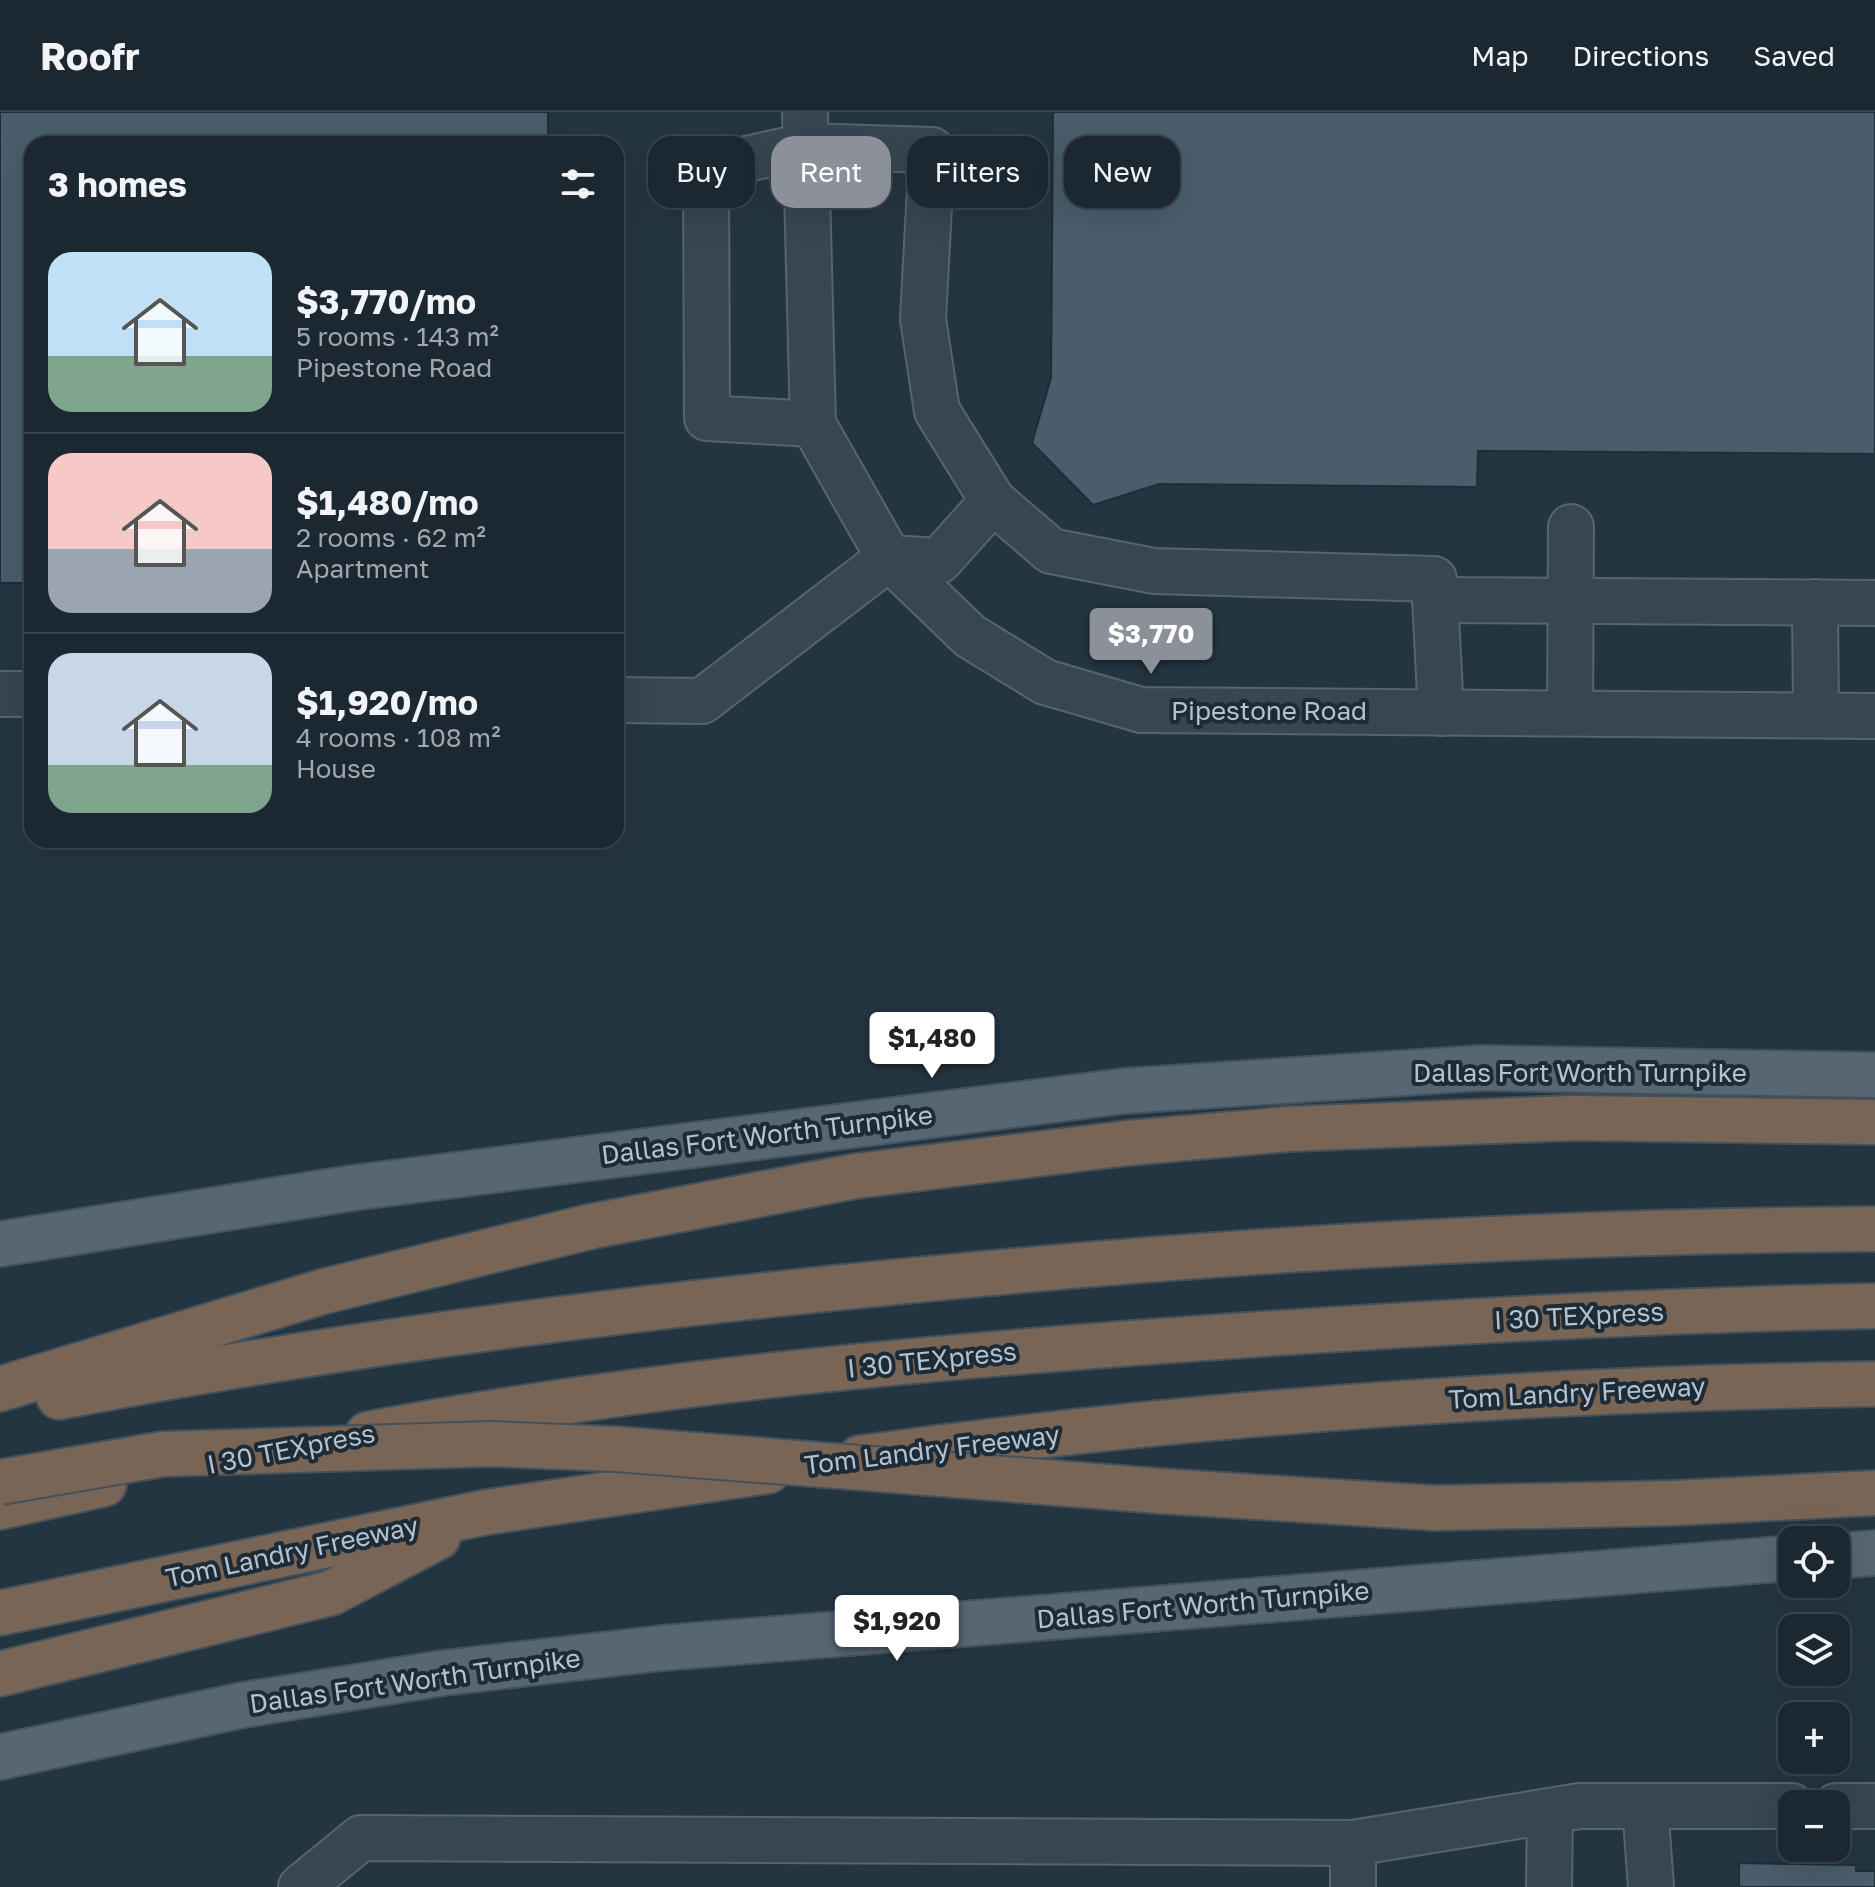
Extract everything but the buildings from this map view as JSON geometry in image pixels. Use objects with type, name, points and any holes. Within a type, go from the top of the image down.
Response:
[{"type":"highway","points":[[0,1389],[325,1291],[593,1226],[856,1176],[1128,1143],[1289,1129],[1572,1118],[1875,1122]]},
{"type":"highway","points":[[0,1409],[189,1372],[468,1330],[747,1296],[1011,1270],[1307,1248],[1875,1229]]},
{"type":"highway","name":"I 30 TEXpress","points":[[0,1507],[410,1426],[750,1378],[1024,1351],[1379,1325],[1732,1309],[1875,1306]]},
{"type":"highway","name":"Tom Landry Freeway","points":[[0,1613],[487,1512],[990,1440],[1410,1402],[1693,1387],[1875,1384]]},
{"type":"highway","points":[[0,1482],[163,1454],[492,1444],[616,1449],[1160,1491],[1435,1508],[1675,1503],[1875,1493]]},
{"type":"highway","points":[[0,1674],[331,1593],[487,1512]]},
{"type":"main road","name":"Dallas Fort Worth Turnpike","points":[[0,1244],[352,1188],[1124,1091],[1481,1068],[1875,1075]]},
{"type":"main road","points":[[1850,1555],[1875,1553]]},
{"type":"main road","name":"Dallas Fort Worth Turnpike","points":[[0,1757],[243,1705],[443,1673],[662,1648],[1778,1559]]},
{"type":"street","name":"Pipestone Road","points":[[805,129],[813,424],[889,558],[970,636],[1045,682],[1141,710],[1875,716]]},
{"type":"street","points":[[813,424],[707,418],[706,168],[805,129],[932,150],[923,319],[937,411],[993,501],[1051,551],[1154,571],[1434,579],[1441,713]]},
{"type":"street","points":[[624,700],[702,701],[889,558],[939,561],[993,501]]},
{"type":"street","points":[[1570,713],[1571,527]]},
{"type":"street","points":[[1435,600],[1875,603]]},
{"type":"street","points":[[1815,602],[1816,715]]},
{"type":"street","points":[[0,694],[24,694]]},
{"type":"street","points":[[301,1887],[361,1838],[1353,1843],[1580,1806],[1778,1806]]},
{"type":"street","points":[[1645,1806],[1651,1887]]},
{"type":"street","points":[[1850,1806],[1875,1806]]},
{"type":"street","points":[[1549,1887],[1550,1811]]},
{"type":"street","points":[[1353,1843],[1353,1887]]}]
